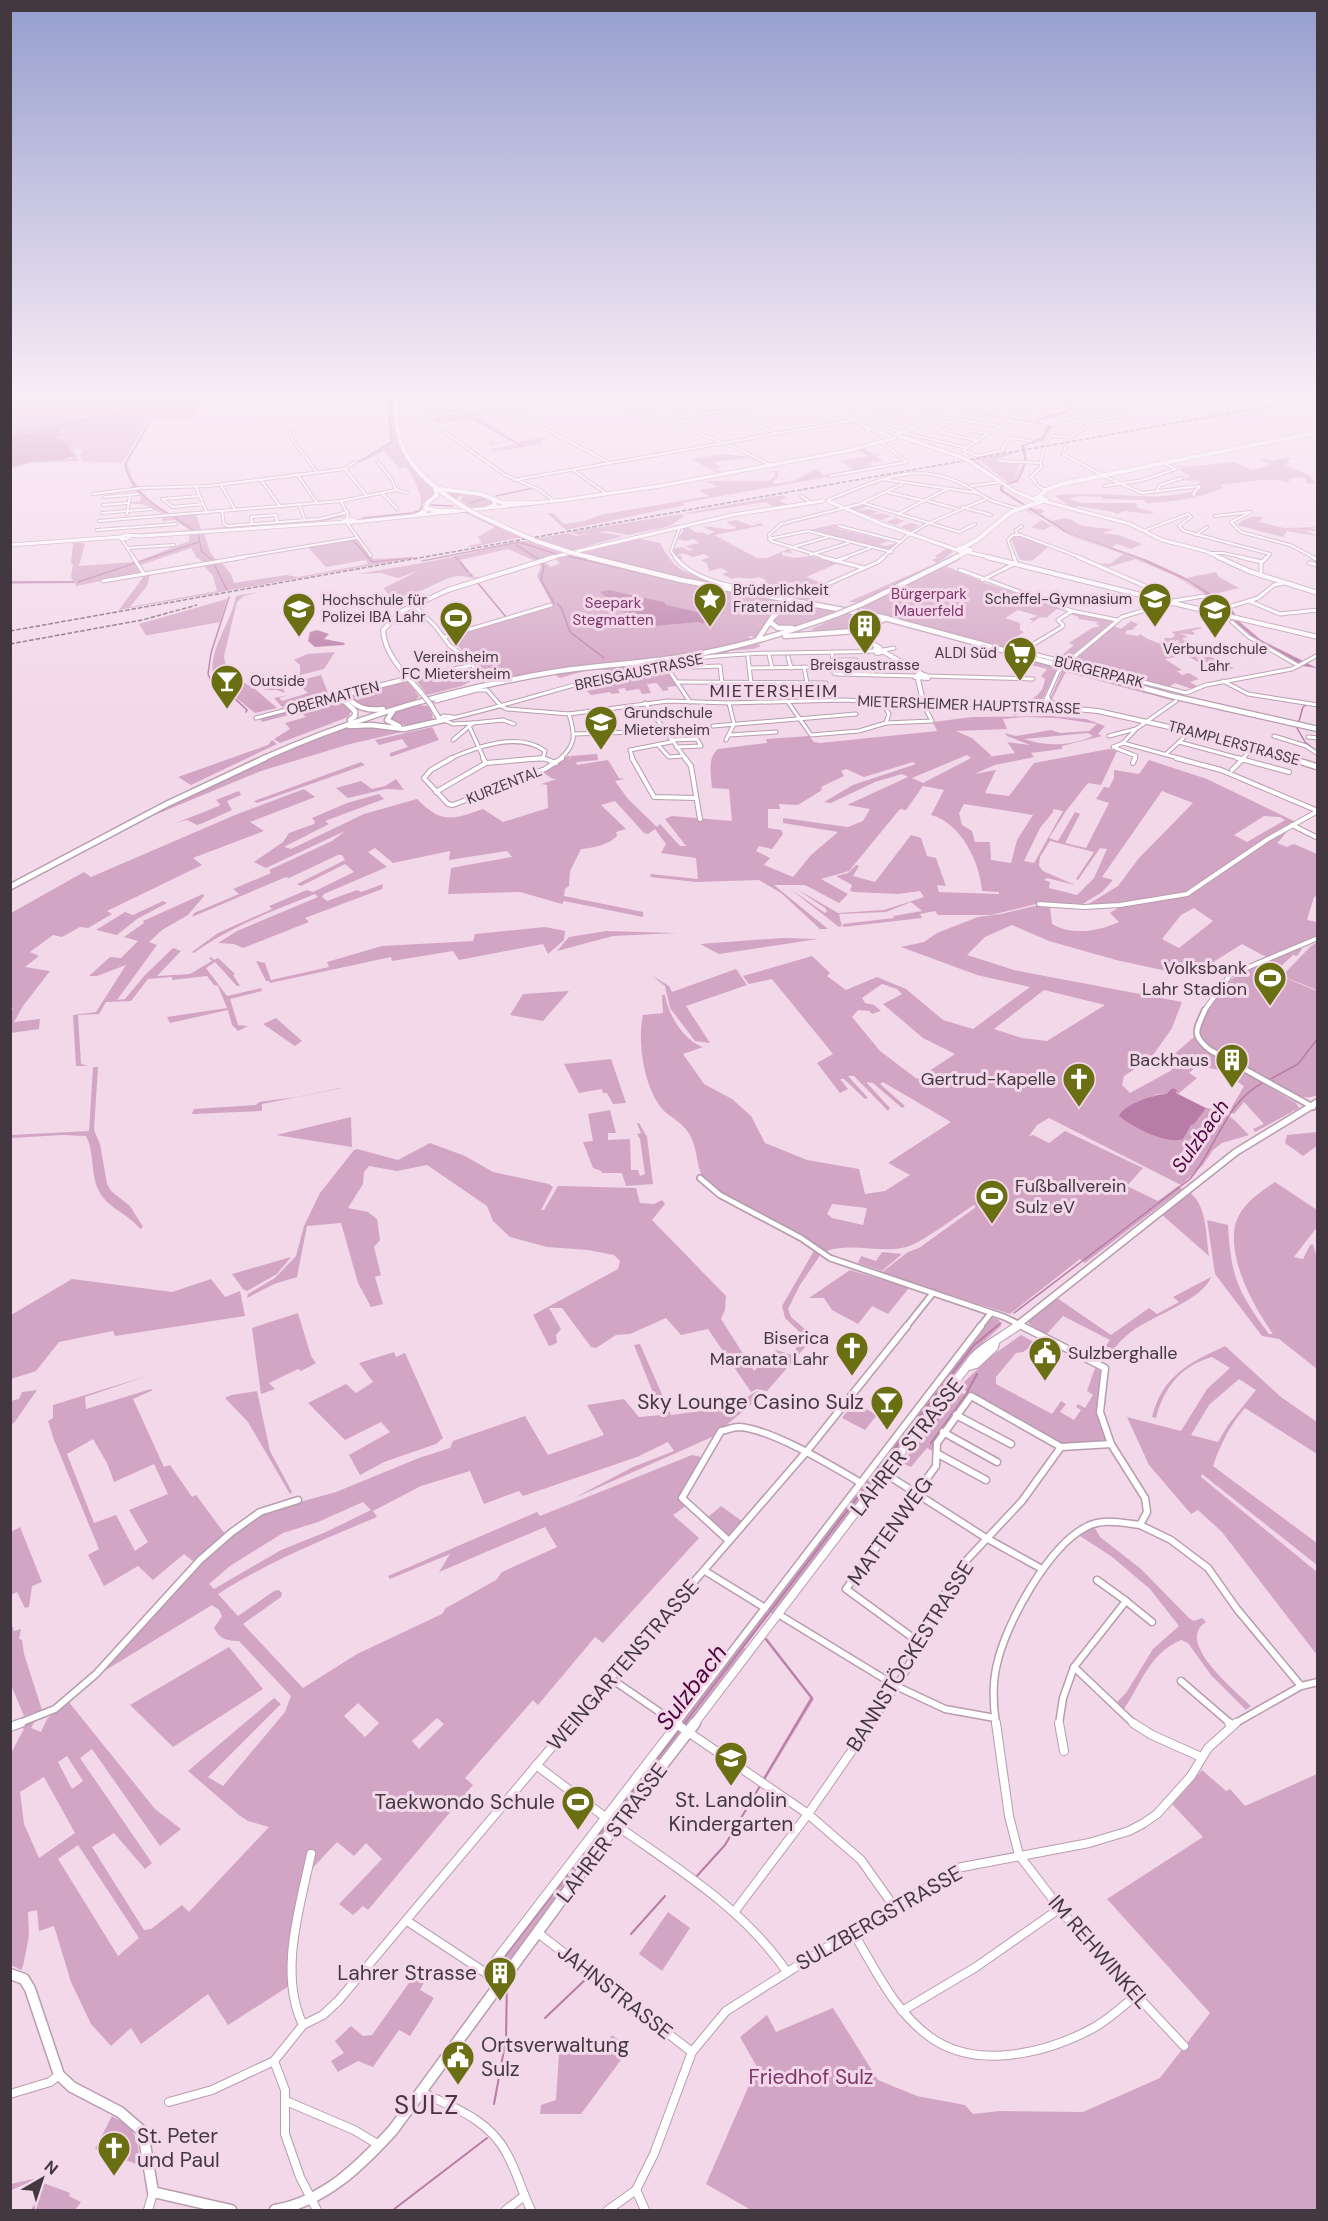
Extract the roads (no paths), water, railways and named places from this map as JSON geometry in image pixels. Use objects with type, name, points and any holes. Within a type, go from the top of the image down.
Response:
[{"type":"main road","points":[[427,511],[430,502]]},
{"type":"main road","points":[[452,502],[459,504]]},
{"type":"main road","points":[[455,502],[476,514],[522,535],[576,554],[648,573],[887,618],[1174,698],[1185,696],[1317,729]]},
{"type":"main road","points":[[493,502],[532,503]]},
{"type":"main road","points":[[342,695],[345,701],[357,709],[380,710],[536,675],[694,655],[752,642],[838,614],[928,572],[964,550],[1008,515],[1032,502]]},
{"type":"main road","points":[[487,508],[496,503]]},
{"type":"main road","points":[[417,515],[427,511],[456,511]]},
{"type":"main road","points":[[761,594],[777,599],[785,606],[817,603]]},
{"type":"main road","points":[[762,639],[770,622],[792,599]]},
{"type":"main road","points":[[853,610],[871,618],[875,625]]},
{"type":"main road","points":[[882,623],[887,618]]},
{"type":"main road","points":[[762,639],[821,634],[856,635],[887,618]]},
{"type":"main road","points":[[770,622],[774,626],[783,628],[813,623]]},
{"type":"main road","points":[[813,623],[809,629],[821,634]]},
{"type":"main road","points":[[875,625],[905,623]]},
{"type":"main road","points":[[995,648],[1015,658]]},
{"type":"main road","points":[[342,695],[357,709]]},
{"type":"main road","points":[[323,700],[345,701]]},
{"type":"main road","points":[[406,705],[391,712],[387,720],[401,726],[413,727]]},
{"type":"main road","points":[[331,729],[406,705]]},
{"type":"main road","points":[[10,887],[206,783],[256,759],[352,719],[357,709]]},
{"type":"main road","points":[[331,729],[365,724],[398,729],[430,724],[442,718]]},
{"type":"street","points":[[166,502],[173,507],[202,504],[207,513]]},
{"type":"street","points":[[230,502],[235,510]]},
{"type":"street","points":[[277,502],[280,506]]},
{"type":"street","points":[[99,521],[325,502]]},
{"type":"street","points":[[341,502],[347,519]]},
{"type":"street","points":[[390,502],[397,509]]},
{"type":"street","points":[[532,503],[547,502]]},
{"type":"street","points":[[514,724],[503,720],[453,724],[442,718],[405,672],[383,638],[382,631],[392,616],[413,604],[462,585],[524,565],[637,535],[797,502]]},
{"type":"street","points":[[829,502],[910,534],[1014,564],[1317,637]]},
{"type":"street","points":[[769,539],[769,535],[777,526],[865,502]]},
{"type":"street","points":[[898,514],[925,502]]},
{"type":"street","points":[[929,502],[957,509]]},
{"type":"street","points":[[677,527],[679,530],[671,550],[679,563],[696,573],[723,583],[813,597],[824,585],[864,568],[892,552],[910,534],[927,524],[976,502]]},
{"type":"street","points":[[999,502],[1021,508]]},
{"type":"street","points":[[1050,502],[1130,524],[1162,540],[1210,553],[1261,576],[1317,593]]},
{"type":"street","points":[[103,505],[129,503],[124,528],[127,548],[144,574]]},
{"type":"street","points":[[862,503],[959,532],[975,524]]},
{"type":"street","points":[[299,504],[305,520]]},
{"type":"street","points":[[962,507],[991,515]]},
{"type":"street","points":[[456,511],[487,508]]},
{"type":"street","points":[[102,513],[152,509]]},
{"type":"street","points":[[222,512],[225,526],[305,520],[347,519],[353,522],[417,515]]},
{"type":"street","points":[[1215,516],[1251,512],[1231,522],[1241,532],[1290,545],[1317,560]]},
{"type":"street","points":[[252,524],[251,517],[271,514],[276,515],[277,522]]},
{"type":"street","points":[[1144,531],[1188,514],[1191,517],[1179,526],[1196,535],[1270,554],[1262,562],[1261,576]]},
{"type":"street","points":[[10,545],[125,538],[347,519],[353,522]]},
{"type":"street","points":[[353,522],[356,538],[371,556]]},
{"type":"street","points":[[97,530],[176,525]]},
{"type":"street","points":[[839,526],[901,542]]},
{"type":"street","points":[[1017,535],[1016,530],[1022,526]]},
{"type":"street","points":[[1196,535],[1207,527]]},
{"type":"street","points":[[769,539],[808,531],[892,552]]},
{"type":"street","points":[[1014,564],[1016,561],[1008,540],[1017,535],[1099,565],[1161,593],[1166,602]]},
{"type":"street","points":[[788,548],[828,537]]},
{"type":"street","points":[[103,580],[356,538]]},
{"type":"street","points":[[769,539],[810,555],[864,568]]},
{"type":"street","points":[[810,555],[849,542]]},
{"type":"street","points":[[127,548],[174,545]]},
{"type":"street","points":[[836,561],[871,548]]},
{"type":"street","points":[[1210,553],[1223,553],[1262,562]]},
{"type":"street","points":[[1309,563],[1317,565]]},
{"type":"street","points":[[982,580],[1014,564]]},
{"type":"street","points":[[960,570],[982,580],[1072,611],[1117,620]]},
{"type":"street","points":[[1272,580],[1275,585]]},
{"type":"street","points":[[1047,704],[1058,672],[1117,620],[1166,602],[1204,596],[1225,606],[1232,606],[1249,601],[1275,585],[1284,583]]},
{"type":"street","points":[[1249,601],[1280,614],[1317,610]]},
{"type":"street","points":[[413,604],[450,646],[473,665],[482,679],[486,681]]},
{"type":"street","points":[[444,637],[551,605]]},
{"type":"street","name":"BÜRGERPARK","points":[[1072,611],[1058,620],[1063,625],[1062,627],[1022,651],[1185,696]]},
{"type":"street","points":[[1232,622],[1249,637],[1300,666]]},
{"type":"street","points":[[788,702],[811,735],[865,730],[886,723],[933,720],[921,695],[920,678],[912,670],[856,635]]},
{"type":"street","points":[[870,645],[875,651],[894,648]]},
{"type":"street","name":"BREISGAUSTRASSE","points":[[442,718],[458,717],[503,707],[594,679],[664,663],[748,654],[875,651]]},
{"type":"street","points":[[832,652],[834,673],[838,674],[920,678],[1033,679]]},
{"type":"street","points":[[769,655],[772,668]]},
{"type":"street","points":[[1185,696],[1223,681],[1300,666],[1317,655]]},
{"type":"street","points":[[748,657],[752,682]]},
{"type":"street","points":[[788,657],[791,668]]},
{"type":"street","points":[[813,658],[816,667]]},
{"type":"street","points":[[834,660],[856,660]]},
{"type":"street","points":[[664,663],[690,702]]},
{"type":"street","points":[[410,678],[473,665]]},
{"type":"street","points":[[693,667],[720,666],[722,683]]},
{"type":"street","points":[[804,667],[807,683]]},
{"type":"street","points":[[749,668],[834,667]]},
{"type":"street","points":[[396,682],[405,672]]},
{"type":"street","name":"OBERMATTEN","points":[[256,718],[410,678]]},
{"type":"street","points":[[1223,681],[1248,694],[1315,705]]},
{"type":"street","points":[[678,682],[826,683]]},
{"type":"street","points":[[436,701],[484,690],[489,691],[503,707]]},
{"type":"street","points":[[1047,704],[1048,697]]},
{"type":"street","name":"TRAMPLERSTRASSE","points":[[1148,721],[1174,698]]},
{"type":"street","points":[[881,701],[889,714],[886,723]]},
{"type":"street","name":"MIETERSHEIMER HAUPTSTRASSE","points":[[503,707],[528,712],[569,714],[645,703],[924,701],[939,704],[1047,704],[1148,721]]},
{"type":"street","points":[[645,703],[691,766],[700,819]]},
{"type":"street","points":[[726,740],[734,724],[729,703]]},
{"type":"street","points":[[1012,704],[1015,713]]},
{"type":"street","points":[[543,758],[545,751],[542,746],[533,742],[477,747],[425,775],[424,778],[436,792],[486,763],[543,758],[556,763],[565,756],[575,734],[569,714]]},
{"type":"street","points":[[713,726],[856,714]]},
{"type":"street","points":[[1133,763],[1136,756],[1113,748],[1148,721]]},
{"type":"street","name":"TRAMPLERSTRASSE","points":[[1148,721],[1254,747],[1317,767]]},
{"type":"street","points":[[453,740],[470,728],[473,723]]},
{"type":"street","points":[[470,728],[486,763]]},
{"type":"street","points":[[1108,736],[1136,729]]},
{"type":"street","points":[[575,734],[665,731]]},
{"type":"street","points":[[1166,754],[1191,731]]},
{"type":"street","points":[[730,735],[776,732]]},
{"type":"street","points":[[1274,736],[1306,746],[1317,754]]},
{"type":"street","points":[[1308,737],[1317,738]]},
{"type":"street","points":[[676,747],[701,746],[697,739],[671,741],[630,750],[641,776],[654,797],[696,798]]},
{"type":"street","points":[[1039,904],[1084,907],[1120,905],[1188,894],[1268,838],[1315,816],[1317,811],[1238,776],[1123,742]]},
{"type":"street","points":[[1179,742],[1289,772]]},
{"type":"street","points":[[658,745],[669,757],[682,756]]},
{"type":"street","points":[[1232,770],[1254,747]]},
{"type":"street","name":"KURZENTAL","points":[[436,792],[451,805],[556,763]]},
{"type":"street","points":[[1292,825],[1317,838]]},
{"type":"street","points":[[1315,1105],[1268,1083],[1210,1050],[1199,1041],[1196,1030],[1216,991],[1231,974],[1317,938]]},
{"type":"street","name":"LAHRER STRASSE","points":[[275,2211],[314,2206],[379,2145],[421,2092],[616,1825],[969,1366],[976,1364],[1016,1325],[1236,1152],[1315,1105]]},
{"type":"street","points":[[700,1178],[714,1191],[801,1238],[830,1258],[991,1313],[1105,1368],[1100,1412],[1111,1444],[1148,1506],[1140,1525]]},
{"type":"street","name":"WEINGARTENSTRASSE","points":[[169,2102],[212,2090],[274,2061],[303,2025],[323,2015],[339,2000],[610,1678],[807,1451],[933,1293]]},
{"type":"street","points":[[486,1973],[991,1313]]},
{"type":"street","name":"MATTENWEG","points":[[920,1643],[846,1588],[936,1466],[937,1443],[943,1432],[971,1396],[1061,1447]]},
{"type":"street","points":[[956,1414],[1011,1444]]},
{"type":"street","points":[[729,1541],[681,1498],[721,1431],[737,1427],[756,1432],[807,1451],[861,1483]]},
{"type":"street","points":[[943,1432],[997,1462]]},
{"type":"street","points":[[1061,1447],[1111,1444]]},
{"type":"street","name":"BANNSTÖCKESTRASSE","points":[[735,1911],[808,1814],[896,1686],[954,1578],[986,1538],[1022,1501],[1061,1447]]},
{"type":"street","name":"MATTENWEG","points":[[938,1454],[986,1480]]},
{"type":"street","points":[[886,1474],[986,1538],[1042,1569]]},
{"type":"street","points":[[10,1726],[54,1708],[96,1674],[200,1560],[232,1532],[260,1512],[298,1500]]},
{"type":"street","points":[[1019,1855],[1009,1816],[995,1718],[993,1687],[996,1662],[1014,1620],[1042,1569],[1066,1540],[1087,1526],[1106,1521],[1140,1525],[1171,1540],[1208,1568],[1237,1609],[1301,1686]]},
{"type":"street","points":[[705,1571],[765,1608]]},
{"type":"street","points":[[1097,1580],[1152,1622]]},
{"type":"street","points":[[1064,1751],[1059,1726],[1065,1688],[1074,1668],[1126,1601]]},
{"type":"street","points":[[778,1614],[896,1686],[945,1709],[995,1718]]},
{"type":"street","points":[[1074,1668],[1131,1721],[1158,1738],[1184,1747],[1201,1757]]},
{"type":"street","points":[[610,1678],[808,1814],[861,1860],[895,1908]]},
{"type":"street","points":[[1181,1681],[1232,1725]]},
{"type":"street","name":"SULZBERGSTRASSE","points":[[608,2211],[636,2190],[654,2154],[692,2052],[726,2011],[834,1943],[854,1934],[957,1868],[1089,1843],[1129,1831],[1144,1823],[1156,1814],[1191,1776],[1201,1757],[1232,1725],[1301,1686],[1317,1682]]},
{"type":"street","points":[[536,1765],[605,1817]]},
{"type":"street","points":[[616,1825],[735,1911],[777,1955],[787,1972]]},
{"type":"street","points":[[303,2025],[298,2018],[296,2004],[293,1944],[311,1854]]},
{"type":"street","name":"IM REHWINKEL","points":[[1019,1855],[1059,1909],[1135,1996],[1184,2046]]},
{"type":"street","points":[[902,2011],[976,1966],[1059,1909]]},
{"type":"street","points":[[407,1921],[486,1973],[503,1979]]},
{"type":"street","name":"JAHNSTRASSE","points":[[538,1933],[692,2052]]},
{"type":"street","points":[[854,1934],[902,2011],[930,2037],[959,2052],[987,2057],[1038,2049],[1092,2029],[1135,1996]]},
{"type":"street","points":[[10,1974],[24,1979],[30,1989],[59,2075],[72,2087],[120,2112],[143,2132],[153,2192],[148,2211]]},
{"type":"street","points":[[274,2061],[286,2101],[285,2134],[314,2206]]},
{"type":"street","points":[[10,2094],[50,2082],[59,2075]]},
{"type":"street","points":[[421,2092],[476,2120],[493,2133],[510,2160],[531,2211]]},
{"type":"street","points":[[286,2101],[354,2130],[379,2145]]},
{"type":"street","points":[[636,2190],[645,2211]]},
{"type":"street","points":[[153,2192],[231,2211]]},
{"type":"street","points":[[506,2211],[524,2196]]},
{"type":"waterway","points":[[150,502],[194,531]]},
{"type":"waterway","points":[[470,503],[475,502]]},
{"type":"waterway","points":[[431,505],[453,506]]},
{"type":"waterway","points":[[362,518],[412,513],[419,511],[422,506]]},
{"type":"waterway","points":[[198,535],[202,552],[212,560]]},
{"type":"waterway","points":[[353,540],[372,562],[412,558]]},
{"type":"waterway","points":[[78,582],[199,542]]},
{"type":"waterway","points":[[422,561],[519,542],[556,554]]},
{"type":"waterway","points":[[516,545],[538,559]]},
{"type":"waterway","points":[[568,556],[675,581]]},
{"type":"waterway","points":[[455,557],[458,560]]},
{"type":"waterway","points":[[460,562],[468,572]]},
{"type":"waterway","points":[[542,562],[544,566],[541,580],[554,603]]},
{"type":"waterway","points":[[214,564],[227,590]]},
{"type":"waterway","points":[[10,582],[73,582]]},
{"type":"waterway","points":[[477,582],[506,617]]},
{"type":"waterway","points":[[686,583],[764,598]]},
{"type":"waterway","points":[[229,597],[211,653],[208,674],[212,683],[230,694],[247,710],[246,712]]},
{"type":"waterway","points":[[557,604],[561,607],[570,632],[599,654]]},
{"type":"waterway","points":[[600,655],[604,658]]},
{"type":"waterway","name":"Sulzbach","points":[[1307,704],[1303,707],[1297,728],[1305,742],[1318,752]]},
{"type":"waterway","name":"Sulzbach","points":[[1269,1080],[1298,1064],[1318,1038]]},
{"type":"waterway","name":"Sulzbach","points":[[1014,1313],[1190,1179],[1240,1101],[1264,1082]]},
{"type":"waterway","name":"Sulzbach","points":[[996,1327],[1001,1323]]},
{"type":"waterway","name":"Sulzbach","points":[[684,1724],[974,1345],[997,1326]]},
{"type":"waterway","points":[[931,1443],[965,1396],[977,1374]]},
{"type":"waterway","points":[[764,1779],[812,1698],[765,1638]]},
{"type":"waterway","name":"Sulzbach","points":[[504,1973],[502,1960],[679,1730]]},
{"type":"waterway","points":[[696,1877],[725,1845],[760,1786]]},
{"type":"waterway","points":[[631,1934],[665,1896]]},
{"type":"waterway","points":[[545,2018],[587,1978]]},
{"type":"waterway","name":"Sulzbach","points":[[494,2104],[506,2039],[507,1980]]},
{"type":"waterway","name":"Sulzbach","points":[[393,2210],[487,2138]]},
{"type":"railway","points":[[10,631],[734,502]]},
{"type":"railway","points":[[10,644],[142,620],[197,605]]},
{"type":"place","name":"Brüderlichkeit Fraternidad","points":[[710,628]]},
{"type":"place","name":"Scheffel-Gymnasium","points":[[1155,628]]},
{"type":"place","name":"Hochschule für Polizei IBA Lahr","points":[[299,638]]},
{"type":"place","name":"Verbundschule Lahr","points":[[1215,639]]},
{"type":"place","name":"Vereinsheim FC Mietersheim","points":[[456,647]]},
{"type":"place","name":"Breisgaustrasse","points":[[865,655]]},
{"type":"place","name":"ALDI Süd","points":[[1020,682]]},
{"type":"place","name":"Outside","points":[[227,710]]},
{"type":"place","name":"Grundschule Mietersheim","points":[[601,751]]},
{"type":"place","name":"Volksbank Lahr Stadion","points":[[1270,1007]]},
{"type":"place","name":"Backhaus","points":[[1232,1089]]},
{"type":"place","name":"Gertrud-Kapelle","points":[[1079,1108]]},
{"type":"place","name":"Fußballverein Sulz eV","points":[[992,1225]]},
{"type":"place","name":"Biserica Maranata Lahr","points":[[852,1377]]},
{"type":"place","name":"Sulzberghalle","points":[[1045,1382]]},
{"type":"place","name":"Sky Lounge Casino Sulz","points":[[887,1431]]},
{"type":"place","name":"St. Landolin Kindergarten","points":[[731,1787]]},
{"type":"place","name":"Taekwondo Schule","points":[[578,1831]]},
{"type":"place","name":"Lahrer Strasse","points":[[500,2002]]},
{"type":"place","name":"Ortsverwaltung Sulz","points":[[458,2086]]},
{"type":"place","name":"St. Peter und Paul","points":[[114,2177]]},
{"type":"district","name":"MIETERSHEIM","points":[[774,691]]},
{"type":"district","name":"SULZ","points":[[427,2105]]},
{"type":"park label","name":"Bürgerpark Mauerfeld","points":[[929,602]]},
{"type":"park label","name":"Seepark Stegmatten","points":[[613,612]]},
{"type":"park label","name":"Friedhof Sulz","points":[[811,2077]]}]
